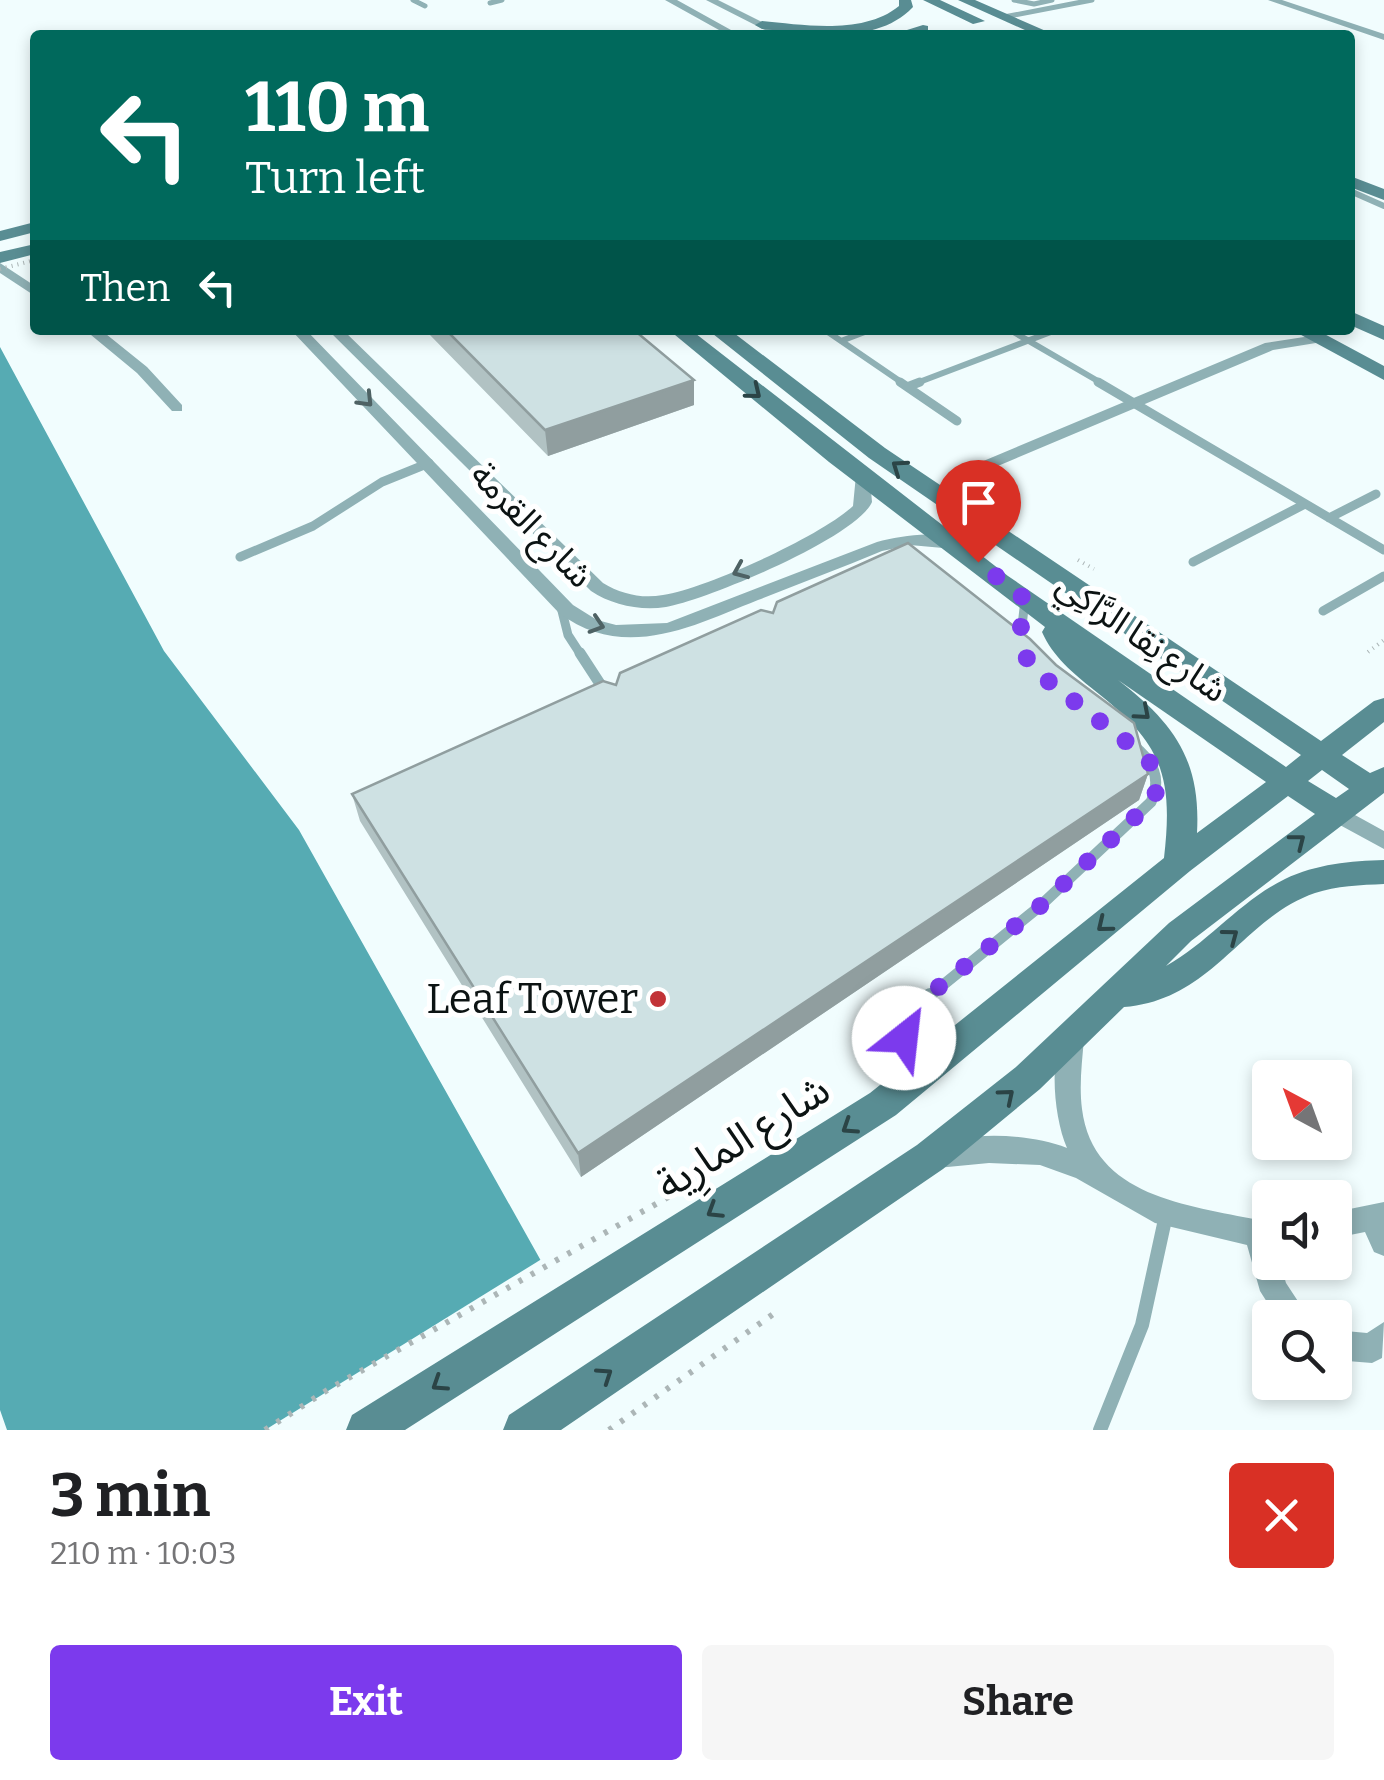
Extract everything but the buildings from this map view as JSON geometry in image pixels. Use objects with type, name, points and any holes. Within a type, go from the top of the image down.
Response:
[{"type":"street","points":[[670,0],[725,30]]},
{"type":"street","points":[[711,0],[772,30]]},
{"type":"street","points":[[850,30],[893,18],[907,5],[905,0]]},
{"type":"street","points":[[935,2],[961,0],[1036,30]]},
{"type":"street","points":[[1273,0],[1384,37]]},
{"type":"street","points":[[935,2],[1000,30]]},
{"type":"street","points":[[968,16],[989,10]]},
{"type":"street","points":[[762,25],[809,30],[865,26]]},
{"type":"street","points":[[916,30],[923,28]]},
{"type":"street","points":[[1355,183],[1384,196]]},
{"type":"street","points":[[0,236],[30,228]]},
{"type":"street","points":[[0,258],[30,250]]},
{"type":"street","points":[[0,268],[30,289]]},
{"type":"street","points":[[1355,320],[1384,334]]},
{"type":"street","points":[[98,335],[142,370],[177,408]]},
{"type":"street","name":"شارع القرمة","points":[[303,335],[574,616],[596,627],[639,632],[671,628],[741,609],[826,567],[893,542],[954,544]]},
{"type":"street","name":"شارع القرمة","points":[[340,335],[606,593],[640,602],[667,601],[783,554],[856,514],[864,499],[862,479]]},
{"type":"street","name":"شارع نِقا الرَّاكِي","points":[[685,335],[862,479],[1054,621],[1286,782],[1384,842]]},
{"type":"street","name":"شارع نِقا الرَّاكِي","points":[[724,335],[857,438],[946,500],[1323,756],[1379,788]]},
{"type":"street","points":[[946,500],[968,473],[1270,346],[1307,335]]},
{"type":"street","points":[[1312,335],[1384,374]]},
{"type":"street","name":"شارع القرمة","points":[[783,554],[813,549],[828,558],[826,567]]},
{"type":"street","points":[[1054,621],[1056,637],[1073,658],[1142,711],[1163,734],[1180,773],[1186,805],[1179,863]]},
{"type":"street","name":"شارع المارِية","points":[[367,1430],[856,1123],[1179,863],[1384,708]]},
{"type":"street","points":[[524,1430],[930,1157],[1072,1039],[1180,932],[1335,812],[1379,788]]},
{"type":"street","points":[[1116,994],[1136,996],[1166,984],[1293,889],[1338,877],[1384,872]]},
{"type":"street","points":[[1072,1039],[1066,1110],[1078,1148],[1095,1175]]},
{"type":"street","points":[[930,1157],[994,1148],[1034,1151],[1072,1162],[1129,1198],[1166,1214],[1252,1232]]},
{"type":"street","points":[[1352,1225],[1380,1225]]},
{"type":"street","points":[[1352,1347],[1372,1348],[1384,1337]]},
{"type":"lane","points":[[413,0],[425,6]]},
{"type":"lane","points":[[490,3],[502,0]]},
{"type":"lane","points":[[1014,0],[1029,4],[1092,0]]},
{"type":"lane","points":[[1004,17],[1055,2]]},
{"type":"lane","points":[[1355,193],[1384,206]]},
{"type":"lane","points":[[832,335],[957,421]]},
{"type":"lane","points":[[840,340],[855,335]]},
{"type":"lane","points":[[1018,335],[1384,550]]},
{"type":"lane","points":[[907,387],[1043,335]]},
{"type":"lane","points":[[240,557],[313,526],[382,482],[428,463]]},
{"type":"lane","points":[[1329,518],[1376,494]]},
{"type":"lane","points":[[1192,562],[1306,504]]},
{"type":"lane","points":[[1323,611],[1384,576]]},
{"type":"lane","points":[[1025,599],[1018,635],[1027,660]]},
{"type":"lane","points":[[560,602],[568,635],[613,704]]},
{"type":"lane","points":[[908,1083],[904,1030],[914,1008],[1039,907],[1151,802],[1158,788],[1156,772],[1146,757],[1126,741]]},
{"type":"lane","points":[[1100,1430],[1139,1338],[1160,1260],[1166,1214]]},
{"type":"path","points":[[0,268],[30,261]]},
{"type":"path","points":[[1368,652],[1384,640]]},
{"type":"path","points":[[265,1430],[329,1389],[693,1183]]},
{"type":"path","points":[[609,1430],[778,1310]]},
{"type":"water","points":[[0,347],[164,651],[299,830],[636,1430],[7,1430],[0,1410]]},
{"type":"pier","points":[[545,1257],[640,1430],[265,1430]]},
{"type":"place","name":"Leaf Tower","points":[[658,999]]},
{"type":"route","points":[[904,1038],[909,1014],[920,1002],[1039,907],[1151,802],[1158,788],[1156,772],[1146,757],[1034,670],[1018,635],[1025,599],[978,562]]}]
